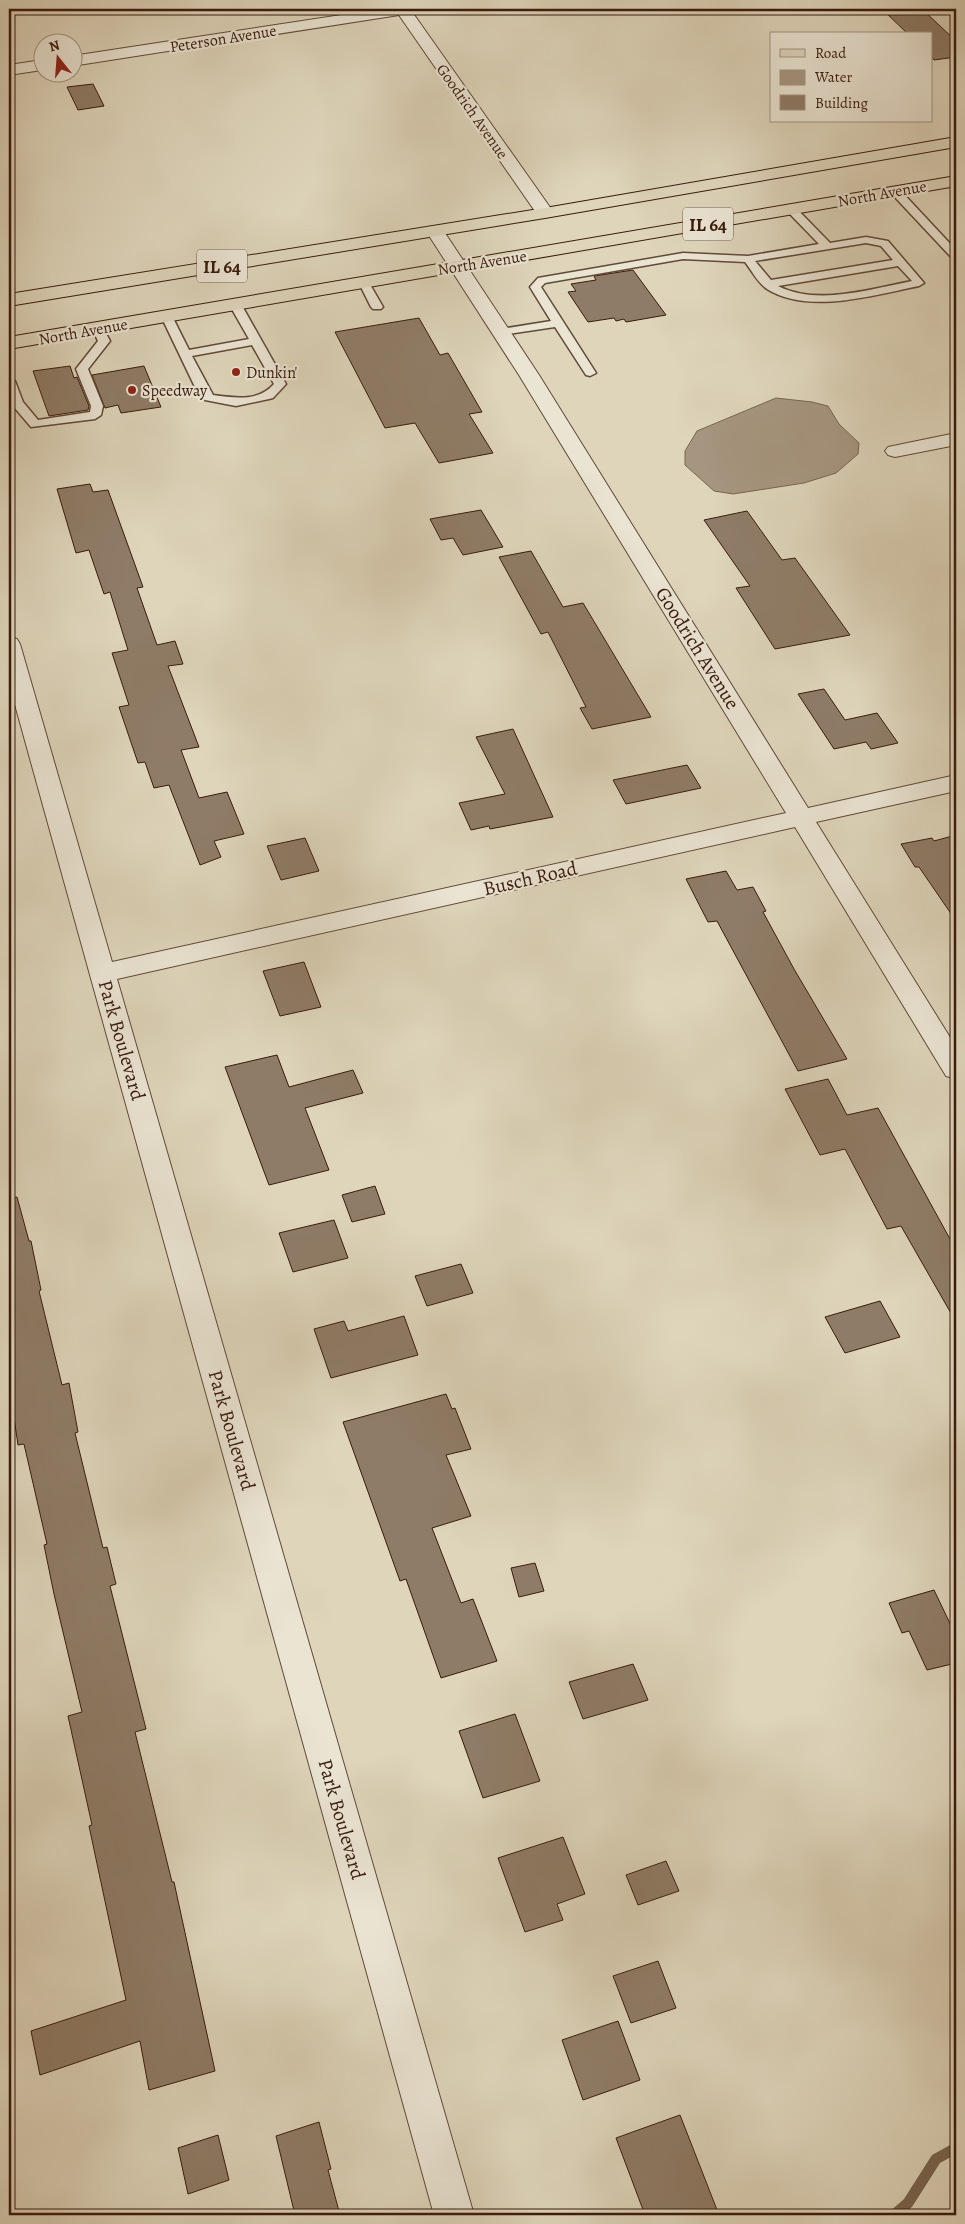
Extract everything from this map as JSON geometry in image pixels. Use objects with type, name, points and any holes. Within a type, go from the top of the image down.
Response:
[{"type":"main road","name":"North Avenue","points":[[9,300],[545,213],[956,142]]},
{"type":"main road","name":"North Avenue","points":[[9,344],[363,281],[791,210],[956,180]]},
{"type":"street","name":"Peterson Avenue","points":[[82,59],[402,10]]},
{"type":"street","name":"Goodrich Avenue","points":[[402,10],[545,213]]},
{"type":"street","points":[[9,70],[32,67]]},
{"type":"street","name":"Goodrich Avenue","points":[[436,230],[803,817],[956,1069]]},
{"type":"street","points":[[895,451],[956,439]]},
{"type":"street","name":"Park Boulevard","points":[[9,644],[454,2215]]},
{"type":"street","name":"Busch Road","points":[[103,973],[956,783]]},
{"type":"lane","points":[[895,191],[956,256]]},
{"type":"lane","points":[[791,210],[827,246]]},
{"type":"lane","points":[[590,373],[535,287],[542,280],[683,256],[748,259],[866,240],[884,243],[919,282],[831,298],[792,296],[769,284],[748,259]]},
{"type":"lane","points":[[769,284],[900,262]]},
{"type":"lane","points":[[363,281],[377,307]]},
{"type":"lane","points":[[167,316],[200,387],[208,398],[236,402],[269,396],[280,384],[235,304]]},
{"type":"lane","points":[[501,332],[558,323]]},
{"type":"lane","points":[[9,381],[13,404],[35,424],[95,415],[97,406],[82,369],[104,340],[98,328]]},
{"type":"lane","points":[[185,354],[256,341]]},
{"type":"water","points":[[776,398],[812,402],[828,406],[839,424],[859,443],[858,454],[836,473],[804,483],[733,494],[714,491],[685,465],[685,451],[697,431]]},
{"type":"building","points":[[882,9],[922,9],[956,41],[956,57],[934,60],[932,57],[932,32],[906,32]]},
{"type":"building","points":[[93,84],[104,106],[78,110],[67,87]]},
{"type":"building","points":[[633,270],[666,315],[626,322],[624,319],[616,321],[614,318],[588,322],[568,292],[576,291],[571,284],[596,280],[594,276]]},
{"type":"building","points":[[419,318],[440,355],[448,353],[482,412],[469,414],[493,453],[439,463],[415,423],[385,428],[335,332]]},
{"type":"building","name":"Speedway","points":[[70,366],[74,378],[77,377],[89,406],[88,410],[49,416],[33,371]]},
{"type":"building","name":"Speedway","points":[[144,366],[161,407],[121,413],[118,405],[105,408],[92,375]]},
{"type":"building","points":[[90,484],[93,492],[108,490],[143,587],[137,588],[157,645],[175,641],[183,664],[168,666],[199,747],[181,750],[199,798],[227,792],[244,834],[214,841],[221,857],[200,865],[169,785],[154,788],[145,762],[138,763],[119,707],[129,705],[112,653],[128,650],[110,592],[104,594],[89,550],[76,553],[57,489]]},
{"type":"building","points":[[481,510],[503,547],[463,555],[453,538],[441,540],[430,519]]},
{"type":"building","points":[[747,511],[782,560],[795,558],[850,635],[775,649],[736,588],[750,586],[704,520]]},
{"type":"building","points":[[531,551],[563,607],[583,603],[651,717],[592,729],[580,708],[586,707],[548,632],[541,634],[499,557]]},
{"type":"building","points":[[824,689],[845,720],[877,713],[898,743],[871,749],[866,742],[834,749],[798,694]]},
{"type":"building","points":[[513,729],[553,817],[490,829],[489,826],[471,830],[459,803],[505,794],[476,737]]},
{"type":"building","points":[[687,765],[701,788],[626,804],[613,780]]},
{"type":"building","points":[[956,835],[956,921],[919,867],[915,867],[901,844],[932,838],[934,841]]},
{"type":"building","points":[[305,838],[319,871],[281,880],[267,846]]},
{"type":"building","points":[[726,871],[737,890],[753,887],[766,911],[763,912],[794,969],[847,1059],[798,1071],[717,921],[708,922],[686,879]]},
{"type":"building","points":[[304,962],[321,1007],[280,1016],[263,971]]},
{"type":"building","points":[[277,1055],[289,1087],[353,1070],[363,1093],[305,1108],[329,1170],[269,1185],[225,1067]]},
{"type":"building","points":[[828,1079],[847,1115],[878,1108],[950,1239],[956,1237],[956,1322],[901,1226],[887,1229],[845,1149],[820,1155],[785,1089]]},
{"type":"building","points":[[375,1186],[385,1214],[352,1222],[342,1195]]},
{"type":"building","points":[[17,1197],[29,1241],[31,1241],[41,1290],[39,1291],[62,1385],[69,1383],[78,1432],[75,1433],[103,1548],[107,1547],[116,1584],[110,1586],[146,1729],[135,1732],[172,1882],[174,1882],[215,2071],[149,2090],[140,2041],[40,2075],[31,2031],[126,2000],[89,1826],[92,1825],[68,1716],[82,1712],[54,1594],[44,1545],[47,1544],[24,1444],[18,1445],[9,1384],[9,1198]]},
{"type":"building","points":[[334,1220],[348,1258],[293,1272],[279,1233]]},
{"type":"building","points":[[461,1264],[473,1293],[427,1306],[415,1276]]},
{"type":"building","points":[[880,1301],[900,1337],[845,1353],[825,1317]]},
{"type":"building","points":[[404,1316],[418,1355],[331,1378],[314,1329],[344,1321],[348,1331]]},
{"type":"building","points":[[446,1394],[452,1409],[455,1408],[471,1449],[446,1455],[471,1516],[432,1528],[461,1603],[473,1599],[497,1661],[441,1678],[406,1579],[400,1581],[343,1422]]},
{"type":"building","points":[[535,1563],[544,1591],[519,1597],[511,1568]]},
{"type":"building","points":[[934,1590],[956,1636],[956,1663],[927,1670],[909,1631],[902,1633],[889,1603]]},
{"type":"building","points":[[633,1664],[648,1700],[583,1719],[569,1682]]},
{"type":"building","points":[[515,1714],[540,1781],[483,1798],[459,1731]]},
{"type":"building","points":[[563,1837],[585,1894],[557,1904],[563,1920],[525,1932],[498,1858]]},
{"type":"building","points":[[666,1861],[679,1891],[638,1905],[626,1875]]},
{"type":"building","points":[[658,1961],[676,2008],[631,2023],[613,1976]]},
{"type":"building","points":[[618,2021],[640,2080],[583,2100],[562,2040]]},
{"type":"building","points":[[680,2115],[719,2215],[645,2215],[616,2138]]},
{"type":"building","points":[[319,2122],[331,2169],[328,2170],[340,2215],[295,2215],[276,2136]]},
{"type":"building","points":[[218,2135],[229,2180],[188,2194],[178,2148]]},
{"type":"waterway","points":[[894,2215],[908,2203],[936,2159],[956,2148]]},
{"type":"place","name":"Dunkin'","points":[[236,372]]},
{"type":"place","name":"Speedway","points":[[132,390]]}]
